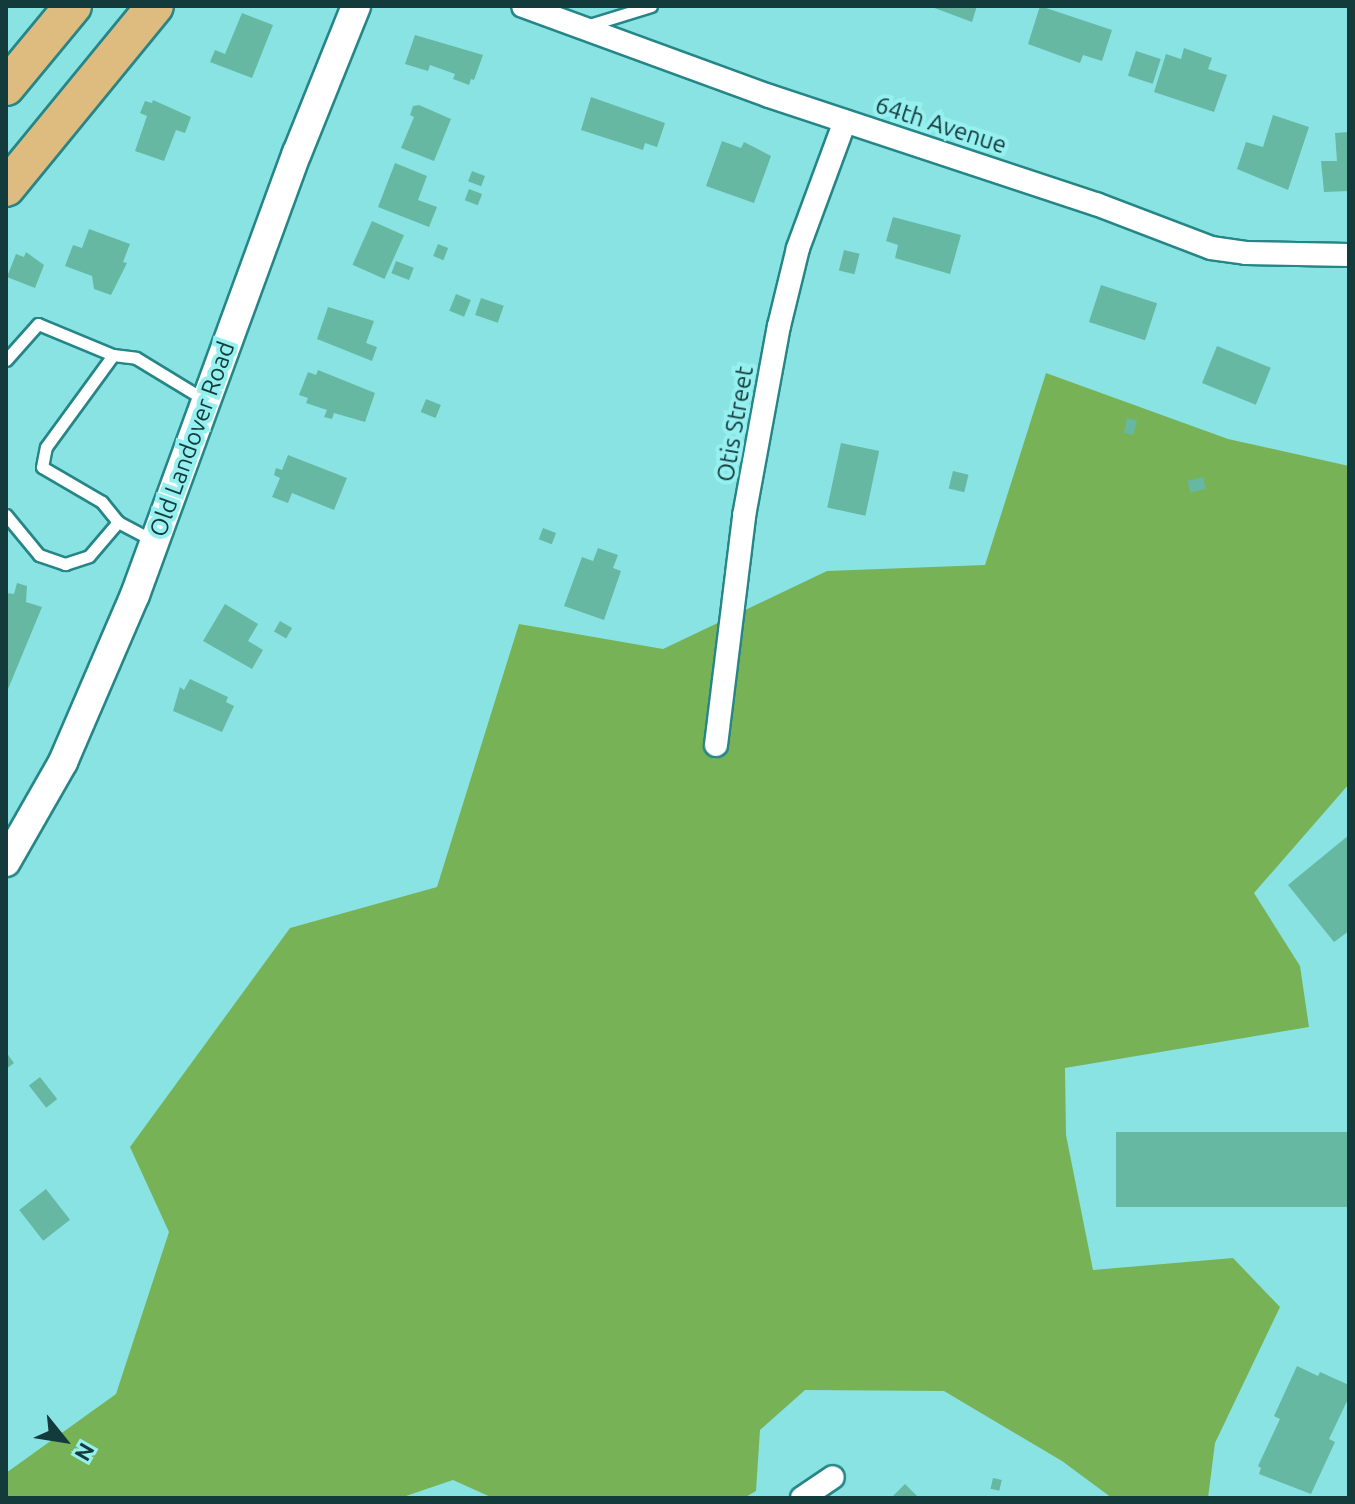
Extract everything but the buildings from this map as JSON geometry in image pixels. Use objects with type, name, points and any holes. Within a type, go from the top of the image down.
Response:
[{"type":"main road","points":[[6,87],[73,6]]},
{"type":"main road","points":[[6,188],[155,6]]},
{"type":"street","name":"Old Landover Road","points":[[10,846],[63,762],[154,542],[356,6]]},
{"type":"street","name":"64th Avenue","points":[[523,6],[845,121],[1096,204],[1211,248],[1246,253],[1349,255]]},
{"type":"street","name":"Otis Street","points":[[716,745],[744,516],[779,326],[802,235],[845,121]]},
{"type":"street","points":[[802,1498],[833,1477]]},
{"type":"lane","points":[[582,27],[651,6]]},
{"type":"lane","points":[[6,360],[38,324],[113,355],[136,358],[206,401]]},
{"type":"lane","points":[[113,355],[46,447],[42,467],[102,502],[118,522],[154,542]]},
{"type":"lane","points":[[6,515],[39,555],[65,564],[89,556],[118,522]]},
{"type":"green space","points":[[1046,373],[1228,439],[1349,466],[1349,784],[1254,893],[1300,966],[1309,1027],[1065,1068],[1066,1135],[1093,1270],[1233,1258],[1280,1307],[1215,1443],[1208,1498],[1112,1498],[1062,1461],[944,1391],[805,1390],[760,1430],[756,1491],[744,1498],[493,1498],[453,1480],[400,1498],[6,1498],[6,1473],[116,1394],[169,1232],[130,1147],[290,928],[437,887],[519,624],[663,649],[827,571],[985,565]]}]
